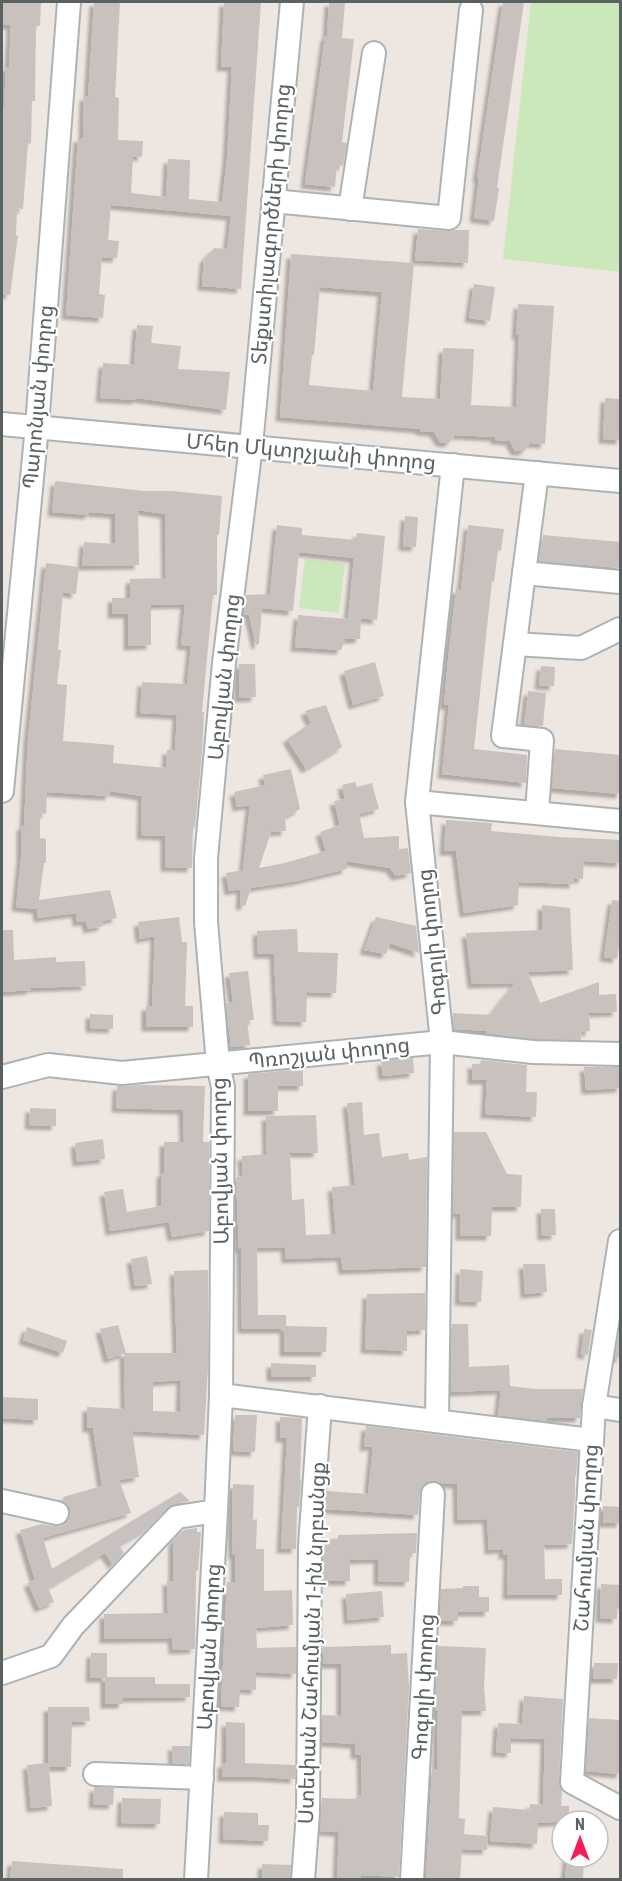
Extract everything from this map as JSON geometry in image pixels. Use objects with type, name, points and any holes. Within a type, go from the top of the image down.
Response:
[{"type":"street","name":"Պարոնյան փողոց","points":[[2,791],[12,566],[36,426],[69,2]]},
{"type":"street","name":"Տեքստիլագործների փողոց","points":[[251,446],[292,2]]},
{"type":"street","points":[[273,201],[449,218],[471,10]]},
{"type":"street","points":[[350,209],[374,53]]},
{"type":"street","name":"Մհեր Մկտրչյանի փողոց","points":[[2,424],[621,481]]},
{"type":"street","name":"Աբովյան փողոց","points":[[196,1880],[221,1395],[223,1087],[218,1065],[206,922],[206,858],[224,663],[251,446]]},
{"type":"street","name":"Գոգոլի փողոց","points":[[437,1421],[442,1042],[417,802],[453,465]]},
{"type":"street","points":[[537,473],[504,736],[542,740],[537,813]]},
{"type":"street","points":[[524,573],[621,582]]},
{"type":"street","points":[[515,644],[581,648],[621,629]]},
{"type":"street","points":[[417,802],[621,821]]},
{"type":"street","name":"Պռոշյան փողոց","points":[[2,1077],[48,1065],[122,1073],[442,1042],[533,1052],[621,1054]]},
{"type":"street","name":"Շահումյան փողոց","points":[[620,1808],[572,1782],[594,1406],[621,1241]]},
{"type":"street","points":[[221,1395],[591,1440]]},
{"type":"street","name":"Ստեփան Շահումյան 1-ին նրբանցք","points":[[303,1880],[308,1813],[310,1546],[320,1406]]},
{"type":"street","points":[[594,1406],[621,1410]]},
{"type":"street","name":"Գոգոլի փողոց","points":[[412,1880],[434,1494]]},
{"type":"street","points":[[2,1501],[57,1513]]},
{"type":"street","points":[[2,1673],[51,1656],[73,1626],[177,1517],[216,1511]]},
{"type":"street","points":[[95,1774],[202,1778]]},
{"type":"green space","points":[[531,2],[620,2],[620,272],[503,259]]},
{"type":"green space","points":[[305,559],[345,564],[339,613],[299,608]]},
{"type":"building","points":[[2,2],[41,2],[40,26],[36,26],[35,101],[32,101],[31,144],[28,143],[23,209],[17,208],[16,235],[18,236],[10,295],[2,294],[2,106],[4,107],[6,67],[9,67],[11,25],[2,25]]},
{"type":"building","points":[[94,2],[120,2],[115,97],[119,98],[118,140],[143,141],[142,157],[133,156],[131,193],[166,197],[168,159],[190,160],[189,199],[222,202],[232,67],[221,67],[224,2],[261,2],[241,289],[202,286],[204,259],[214,248],[227,249],[231,216],[111,205],[108,240],[119,241],[117,258],[102,257],[99,294],[105,295],[103,318],[66,315],[78,138],[83,138],[84,96],[88,97]]},
{"type":"building","points":[[329,2],[345,2],[342,38],[354,39],[342,142],[347,143],[343,166],[337,165],[335,187],[305,184],[325,36],[327,36]]},
{"type":"building","points":[[503,2],[524,2],[494,221],[474,218],[479,178],[477,178]]},
{"type":"building","points":[[418,229],[469,230],[468,263],[415,260]]},
{"type":"building","points":[[291,254],[414,263],[402,397],[440,399],[443,348],[474,349],[471,405],[516,407],[518,304],[554,306],[545,444],[530,443],[524,451],[515,451],[510,441],[495,440],[495,437],[455,435],[449,443],[440,442],[434,432],[420,431],[420,429],[280,417]],"holes":[[[320,287],[382,292],[373,391],[309,385]]]},
{"type":"building","points":[[474,284],[495,287],[490,321],[469,318]]},
{"type":"building","points":[[137,325],[153,326],[151,343],[181,346],[178,369],[230,372],[226,410],[137,398],[137,400],[100,398],[103,363],[134,365]]},
{"type":"building","points":[[605,398],[621,399],[621,440],[603,439]]},
{"type":"building","points":[[55,481],[144,491],[222,496],[219,535],[217,535],[217,595],[213,595],[202,712],[204,712],[202,752],[195,828],[193,827],[192,868],[165,867],[165,836],[141,835],[142,796],[110,791],[110,796],[47,792],[46,814],[40,813],[40,838],[46,839],[46,863],[44,863],[39,900],[110,890],[117,918],[102,921],[103,926],[88,929],[86,921],[77,922],[76,913],[38,918],[37,909],[16,907],[21,858],[21,826],[24,826],[28,739],[46,563],[79,567],[76,594],[63,592],[57,684],[67,685],[63,741],[114,745],[113,763],[166,768],[167,750],[175,750],[177,715],[140,713],[142,682],[187,684],[191,646],[181,645],[185,604],[151,605],[151,645],[128,646],[128,614],[112,614],[112,598],[130,598],[130,579],[166,578],[165,514],[138,510],[139,565],[82,566],[84,542],[115,544],[115,514],[89,512],[89,515],[52,512]]},
{"type":"building","points":[[405,516],[418,517],[416,547],[403,546]]},
{"type":"building","points":[[277,525],[302,528],[302,535],[356,540],[357,533],[385,536],[377,620],[361,618],[360,639],[345,639],[341,650],[295,647],[298,615],[348,619],[354,558],[299,552],[293,611],[262,608],[259,644],[256,645],[249,614],[244,615],[246,595],[270,594]]},
{"type":"building","points":[[468,525],[504,529],[501,551],[498,550],[494,582],[492,581],[474,749],[527,755],[526,783],[442,774],[449,705],[444,705],[448,660],[456,589],[461,589]]},
{"type":"building","points":[[543,535],[621,542],[621,568],[539,561]]},
{"type":"building","points":[[375,662],[384,696],[353,705],[344,671]]},
{"type":"building","points":[[239,664],[255,664],[256,697],[239,698]]},
{"type":"building","points":[[541,666],[555,667],[554,686],[539,685]]},
{"type":"building","points":[[528,691],[546,693],[543,726],[524,725]]},
{"type":"building","points":[[326,705],[342,747],[306,769],[287,739],[311,723],[305,711]]},
{"type":"building","points":[[555,749],[621,755],[621,794],[552,788]]},
{"type":"building","points":[[291,769],[300,809],[285,817],[286,831],[271,832],[259,868],[326,851],[320,832],[340,825],[334,801],[345,799],[342,785],[355,782],[357,787],[372,783],[379,809],[359,814],[364,838],[399,836],[399,849],[408,848],[411,873],[396,876],[390,868],[346,861],[347,869],[297,881],[251,888],[245,906],[240,905],[241,889],[229,891],[226,873],[243,870],[250,805],[237,807],[234,792],[265,785],[263,775]]},
{"type":"building","points":[[446,820],[492,823],[491,831],[621,840],[621,863],[584,861],[583,879],[574,878],[574,884],[519,882],[518,905],[464,913],[456,851],[444,851]]},
{"type":"building","points":[[612,900],[621,901],[621,935],[617,959],[604,957]]},
{"type":"building","points":[[542,905],[570,908],[573,970],[528,972],[540,1003],[599,982],[599,995],[616,994],[617,1012],[589,1013],[590,1031],[582,1032],[581,1040],[534,1039],[486,1033],[487,1031],[454,1029],[453,1013],[490,1015],[515,983],[472,984],[466,933],[542,930]]},
{"type":"building","points":[[179,917],[182,942],[187,942],[185,1006],[193,1006],[193,1027],[146,1027],[146,1006],[152,1006],[155,936],[140,939],[138,922]]},
{"type":"building","points":[[376,917],[416,926],[419,953],[390,943],[386,954],[364,950]]},
{"type":"building","points":[[297,929],[298,952],[338,953],[336,993],[307,992],[306,1022],[277,1021],[274,954],[258,954],[257,931]]},
{"type":"building","points":[[2,930],[13,930],[14,960],[56,957],[56,962],[85,961],[86,986],[31,988],[31,990],[3,992]]},
{"type":"building","points":[[248,971],[254,1020],[247,1020],[250,1045],[231,1047],[226,1003],[233,1002],[229,973]]},
{"type":"building","points":[[90,1014],[113,1015],[113,1029],[90,1028]]},
{"type":"building","points":[[413,1058],[414,1073],[383,1076],[381,1061]]},
{"type":"building","points":[[481,1060],[527,1065],[526,1092],[537,1092],[536,1117],[485,1114],[487,1080],[472,1080],[472,1064],[480,1064]]},
{"type":"building","points":[[584,1067],[621,1067],[621,1088],[586,1090]]},
{"type":"building","points":[[303,1069],[303,1086],[278,1086],[278,1111],[248,1111],[248,1074]]},
{"type":"building","points":[[117,1086],[205,1086],[203,1142],[209,1142],[209,1231],[172,1237],[169,1222],[110,1231],[104,1192],[123,1189],[127,1212],[161,1206],[164,1142],[184,1142],[183,1110],[116,1108]]},
{"type":"building","points":[[362,1102],[364,1135],[379,1133],[382,1157],[408,1153],[409,1160],[427,1157],[426,1267],[343,1270],[341,1257],[286,1259],[285,1247],[257,1248],[258,1315],[286,1315],[286,1326],[327,1327],[326,1352],[284,1352],[284,1329],[242,1329],[241,1249],[239,1249],[236,1177],[243,1176],[242,1156],[267,1154],[266,1116],[316,1115],[318,1153],[290,1153],[292,1200],[304,1199],[306,1235],[336,1234],[332,1187],[355,1185],[347,1103]]},
{"type":"building","points":[[30,1108],[56,1109],[56,1126],[29,1125]]},
{"type":"building","points":[[454,1132],[486,1132],[507,1174],[522,1175],[521,1207],[492,1207],[491,1236],[460,1236],[460,1213],[453,1214]]},
{"type":"building","points":[[103,1139],[105,1159],[77,1162],[75,1143]]},
{"type":"building","points":[[541,1209],[555,1209],[556,1235],[542,1236]]},
{"type":"building","points":[[147,1256],[152,1284],[135,1286],[131,1259]]},
{"type":"building","points":[[523,1264],[545,1264],[547,1292],[525,1294]]},
{"type":"building","points":[[460,1269],[483,1271],[481,1302],[459,1301]]},
{"type":"building","points":[[208,1270],[208,1367],[204,1435],[132,1431],[139,1477],[119,1480],[131,1513],[43,1538],[52,1569],[180,1492],[190,1501],[168,1507],[147,1529],[119,1545],[124,1553],[113,1565],[105,1553],[48,1588],[54,1602],[39,1608],[28,1583],[35,1580],[20,1530],[42,1524],[62,1526],[70,1515],[70,1508],[64,1502],[63,1497],[102,1486],[93,1428],[87,1428],[87,1407],[125,1409],[124,1353],[177,1353],[174,1271]],"holes":[[[181,1380],[180,1412],[153,1411],[153,1382]]]},
{"type":"building","points":[[425,1293],[425,1330],[407,1331],[407,1351],[365,1349],[367,1294]]},
{"type":"building","points":[[452,1324],[468,1324],[469,1367],[509,1365],[510,1386],[535,1389],[583,1389],[580,1418],[547,1418],[547,1421],[498,1415],[501,1390],[451,1392]]},
{"type":"building","points":[[118,1325],[126,1353],[108,1359],[100,1329]]},
{"type":"building","points":[[27,1327],[67,1341],[63,1353],[23,1340]]},
{"type":"building","points":[[584,1329],[592,1330],[588,1355],[581,1354]]},
{"type":"building","points":[[619,1332],[621,1332],[621,1358],[615,1358]]},
{"type":"building","points":[[271,1363],[316,1365],[316,1377],[271,1377]]},
{"type":"building","points":[[2,1397],[38,1399],[38,1420],[2,1418]]},
{"type":"building","points":[[235,1415],[257,1415],[255,1452],[233,1451]]},
{"type":"building","points":[[280,1417],[302,1418],[301,1480],[299,1507],[297,1507],[296,1549],[281,1549],[287,1438],[280,1438]]},
{"type":"building","points":[[366,1426],[578,1452],[572,1544],[544,1545],[545,1579],[562,1579],[562,1595],[507,1595],[508,1555],[503,1555],[503,1549],[489,1550],[487,1519],[458,1520],[457,1484],[426,1482],[420,1493],[418,1515],[326,1509],[327,1491],[368,1494],[373,1446],[364,1447]]},
{"type":"building","points":[[233,1484],[254,1485],[253,1520],[257,1519],[256,1549],[264,1549],[264,1591],[292,1590],[293,1625],[256,1628],[257,1648],[296,1647],[296,1674],[256,1672],[256,1690],[240,1689],[239,1707],[221,1706],[227,1582],[235,1582],[232,1530]]},
{"type":"building","points":[[603,1506],[621,1507],[621,1523],[603,1523]]},
{"type":"building","points":[[197,1528],[197,1532],[201,1532],[198,1571],[196,1571],[195,1649],[173,1650],[172,1638],[104,1639],[104,1614],[168,1613],[167,1581],[173,1581],[173,1541],[184,1530]]},
{"type":"building","points":[[417,1533],[416,1553],[410,1553],[409,1582],[378,1581],[378,1559],[350,1560],[350,1581],[323,1581],[324,1539],[338,1539],[338,1535]]},
{"type":"building","points":[[601,1584],[621,1585],[621,1609],[617,1609],[617,1619],[600,1618]]},
{"type":"building","points":[[463,1586],[479,1586],[479,1597],[489,1597],[489,1612],[458,1612],[458,1621],[440,1621],[441,1589],[463,1588]]},
{"type":"building","points":[[382,1591],[384,1617],[348,1620],[346,1594]]},
{"type":"building","points":[[391,1645],[391,1654],[407,1653],[409,1687],[399,1877],[361,1875],[361,1880],[337,1880],[339,1832],[320,1831],[322,1798],[357,1799],[357,1795],[362,1795],[361,1754],[355,1755],[355,1744],[322,1742],[322,1715],[341,1716],[341,1664],[323,1664],[323,1647]]},
{"type":"building","points":[[438,1646],[486,1648],[484,1686],[486,1711],[462,1711],[459,1818],[465,1819],[464,1834],[488,1836],[487,1850],[462,1849],[460,1880],[426,1878],[432,1769],[437,1769],[438,1711],[435,1711]]},
{"type":"building","points":[[91,1653],[107,1653],[107,1677],[155,1677],[155,1684],[190,1684],[190,1697],[123,1698],[123,1704],[105,1704],[105,1678],[90,1678]]},
{"type":"building","points":[[594,1663],[618,1663],[617,1679],[593,1679]]},
{"type":"building","points":[[524,1696],[563,1699],[559,1781],[562,1790],[561,1806],[569,1806],[569,1809],[550,1809],[550,1822],[538,1823],[537,1844],[490,1841],[493,1807],[530,1810],[530,1804],[543,1805],[545,1739],[511,1738],[511,1753],[496,1752],[498,1723],[522,1724]]},
{"type":"building","points":[[48,1707],[89,1707],[90,1721],[72,1722],[71,1767],[49,1767],[52,1806],[31,1808],[27,1765],[48,1763]]},
{"type":"building","points":[[589,1718],[621,1720],[621,1774],[586,1771]]},
{"type":"building","points":[[226,1722],[245,1723],[245,1763],[295,1765],[295,1779],[222,1777],[222,1763],[226,1763]]},
{"type":"building","points":[[172,1746],[190,1746],[189,1764],[173,1763]]},
{"type":"building","points":[[94,1787],[114,1788],[113,1805],[93,1804]]},
{"type":"building","points":[[122,1798],[161,1799],[160,1824],[121,1823]]},
{"type":"building","points":[[224,1812],[258,1813],[258,1825],[269,1825],[268,1841],[223,1839]]},
{"type":"building","points":[[12,1861],[123,1869],[123,1880],[10,1880]]},
{"type":"building","points":[[262,1864],[291,1865],[290,1880],[262,1880]]},
{"type":"building","points":[[566,1869],[583,1869],[583,1880],[565,1880]]}]
